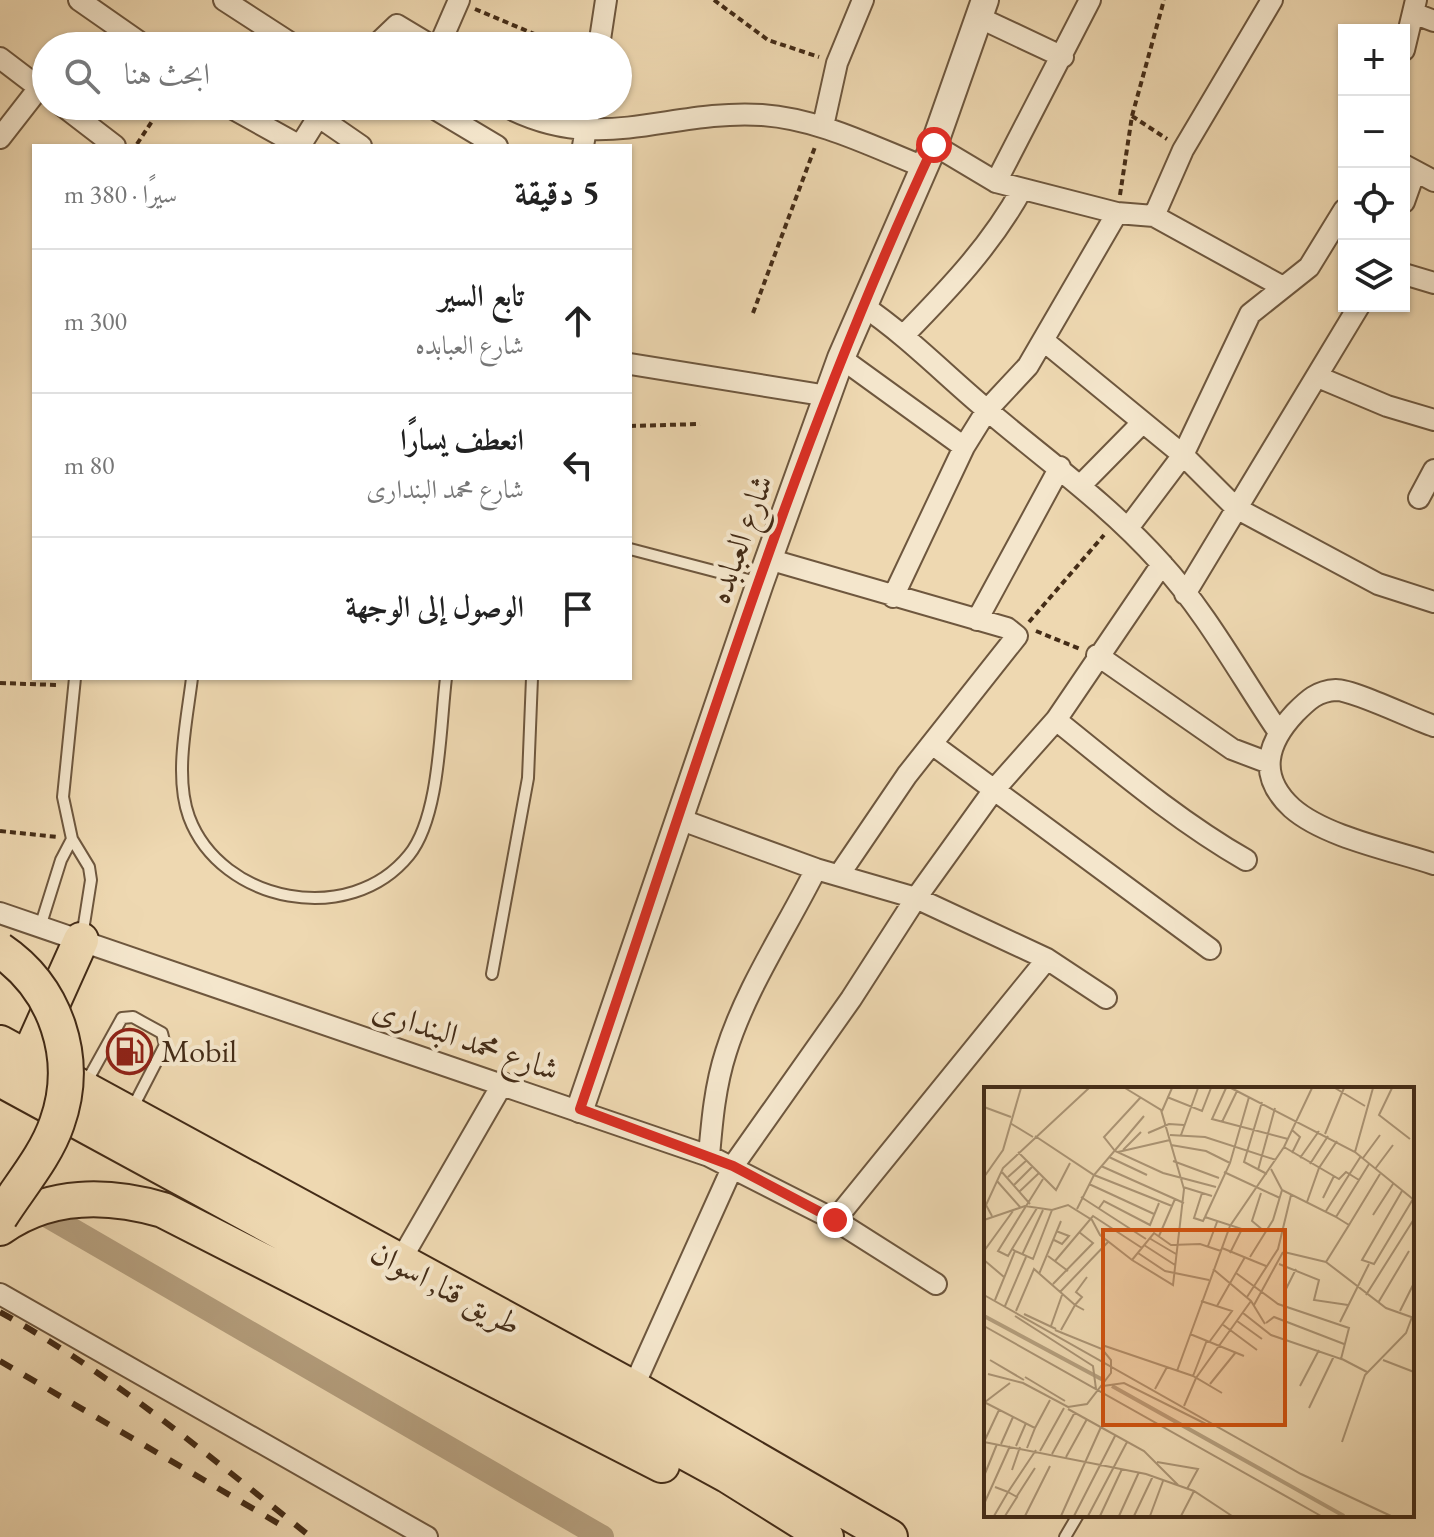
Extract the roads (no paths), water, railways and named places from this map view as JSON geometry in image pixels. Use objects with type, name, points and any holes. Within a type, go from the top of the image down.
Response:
[{"type":"highway","points":[[10,1067],[81,940]]},
{"type":"highway","points":[[0,950],[32,978],[47,999],[58,1023],[67,1074],[57,1125],[0,1217]]},
{"type":"highway","name":"طريق قنا, اسوان","points":[[10,1067],[727,1475],[826,1537]]},
{"type":"highway","name":"طريق قنا, اسوان","points":[[122,1128],[399,1263],[633,1388],[890,1537]]},
{"type":"highway","points":[[0,1228],[26,1213],[69,1200],[92,1198],[140,1203],[186,1219],[800,1537]]},
{"type":"street","points":[[79,0],[125,32]]},
{"type":"street","points":[[224,0],[273,32]]},
{"type":"street","points":[[601,32],[606,0]]},
{"type":"street","points":[[823,126],[837,63],[863,0]]},
{"type":"street","points":[[996,182],[1090,0]]},
{"type":"street","points":[[445,32],[458,1]]},
{"type":"street","points":[[1154,216],[1183,150],[1264,3]]},
{"type":"street","points":[[1414,6],[1434,21]]},
{"type":"street","points":[[982,9],[1063,57]]},
{"type":"street","name":"شارع العبابده","points":[[580,1109],[764,571],[841,358],[929,156],[982,9]]},
{"type":"street","points":[[390,32],[397,25],[409,32]]},
{"type":"street","points":[[0,58],[32,83]]},
{"type":"street","points":[[0,138],[32,103]]},
{"type":"street","points":[[534,120],[584,139],[762,115],[823,126],[929,156],[996,182],[1117,213],[1154,216],[1283,287]]},
{"type":"street","points":[[81,120],[112,144]]},
{"type":"street","points":[[253,120],[296,144]]},
{"type":"street","points":[[301,144],[317,120]]},
{"type":"street","points":[[331,120],[359,144]]},
{"type":"street","points":[[453,120],[494,144]]},
{"type":"street","points":[[1410,169],[1434,181]]},
{"type":"street","points":[[905,334],[962,276],[999,229],[1022,189]]},
{"type":"street","points":[[893,597],[964,447],[987,410],[1028,366],[1117,213]]},
{"type":"street","points":[[1123,523],[1183,455],[1250,314],[1309,267],[1338,220]]},
{"type":"street","points":[[1410,276],[1434,283]]},
{"type":"street","points":[[862,305],[905,334],[987,410],[1060,467],[1123,523],[1162,564],[1185,594],[1278,731]]},
{"type":"street","points":[[1185,594],[1356,312]]},
{"type":"street","points":[[1044,341],[1141,424],[1183,455],[1236,508],[1378,584],[1434,602]]},
{"type":"street","points":[[841,358],[964,447]]},
{"type":"street","points":[[632,364],[828,396]]},
{"type":"street","points":[[1318,377],[1387,406],[1434,420]]},
{"type":"street","points":[[1081,485],[1141,424]]},
{"type":"street","points":[[977,620],[1060,467]]},
{"type":"street","points":[[1419,498],[1434,470]]},
{"type":"street","points":[[633,1388],[733,1166],[851,999],[916,898],[993,791],[1056,720],[1097,655],[1162,564]]},
{"type":"street","points":[[764,571],[893,597],[1013,631],[1016,640],[907,775],[839,875]]},
{"type":"street","points":[[1097,655],[1232,749],[1269,763]]},
{"type":"street","points":[[1434,726],[1341,690],[1324,691],[1309,698],[1278,731],[1269,750],[1277,793],[1307,818],[1331,830],[1434,864]]},
{"type":"street","points":[[1056,720],[1154,797],[1246,860]]},
{"type":"street","points":[[932,744],[1210,949]]},
{"type":"street","points":[[679,819],[816,869],[916,898],[1047,959],[1106,998]]},
{"type":"street","points":[[709,1156],[714,1102],[726,1052],[744,1006],[816,869]]},
{"type":"street","name":"شارع محمد البندارى","points":[[0,913],[580,1109],[709,1156],[835,1220],[936,1284]]},
{"type":"street","points":[[835,1220],[1047,959]]},
{"type":"street","points":[[399,1263],[503,1083]]},
{"type":"street","points":[[0,1294],[427,1537]]},
{"type":"lane","points":[[632,549],[764,571]]},
{"type":"lane","points":[[192,680],[182,755],[189,816],[215,861],[264,891],[329,899],[375,884],[410,855],[428,818],[446,680]]},
{"type":"lane","points":[[492,974],[528,778],[532,680]]},
{"type":"lane","points":[[75,682],[63,797],[72,839],[89,867],[91,880],[81,940]]},
{"type":"lane","points":[[40,927],[61,860],[72,839]]},
{"type":"lane","points":[[76,1103],[120,1021],[133,1017],[162,1033],[166,1042],[122,1128]]},
{"type":"lane","points":[[1065,1537],[1077,1517]]},
{"type":"waterway","points":[[29,1205],[602,1537]]},
{"type":"railway","points":[[0,1312],[82,1362],[121,1390],[311,1537]]},
{"type":"railway","points":[[0,1361],[281,1525]]},
{"type":"place","name":"Mobil","points":[[130,1051]]}]
